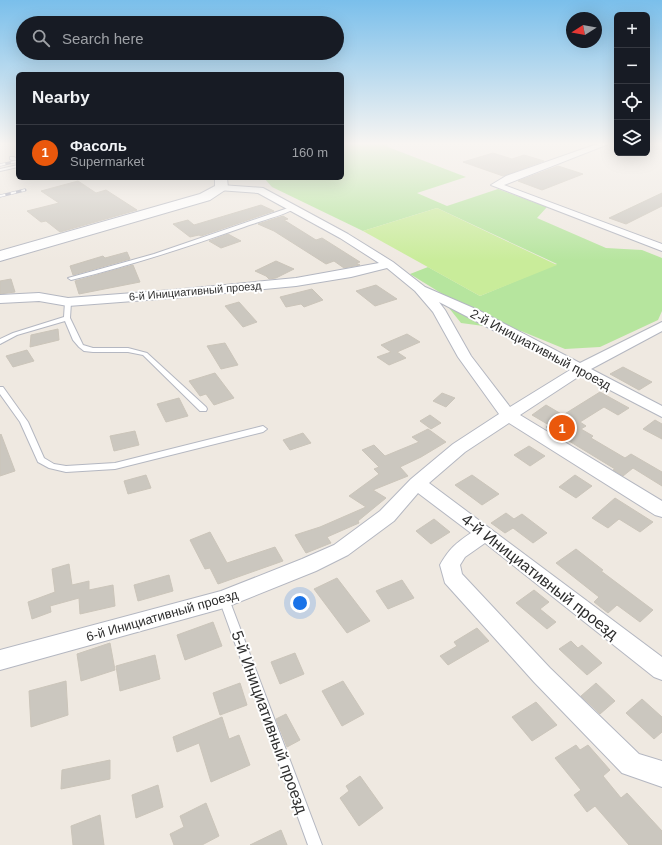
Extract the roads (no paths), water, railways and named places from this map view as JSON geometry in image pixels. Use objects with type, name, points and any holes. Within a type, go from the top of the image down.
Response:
[{"type":"street","points":[[501,182],[496,185],[662,248]]},
{"type":"street","points":[[0,256],[205,197],[221,183],[241,188],[260,190],[344,236],[389,264],[419,288],[439,310],[466,357],[508,415],[662,510]]},
{"type":"street","name":"6-й Инициативный проезд","points":[[0,299],[39,296],[68,302],[173,294],[296,282],[351,273],[389,264]]},
{"type":"street","name":"2-й Инициативный проезд","points":[[419,288],[473,313],[579,370],[662,412]]},
{"type":"street","name":"6-й Инициативный проезд","points":[[0,660],[224,599],[309,565],[341,550],[387,516],[417,483],[459,448],[579,370],[660,330]]},
{"type":"street","name":"4-й Инициативный проезд","points":[[417,483],[485,533],[662,670]]},
{"type":"street","points":[[485,533],[458,552],[450,565],[452,577],[542,675],[631,764],[662,774]]},
{"type":"lane","points":[[71,278],[157,257],[293,208]]},
{"type":"lane","points":[[68,302],[66,318],[81,346],[88,350],[128,348],[138,350],[203,409]]},
{"type":"lane","points":[[0,342],[15,334],[66,318]]},
{"type":"lane","points":[[0,390],[24,422],[41,460],[52,466],[66,469],[115,466],[263,429]]},
{"type":"lane","name":"5-й Инициативный проезд","points":[[224,599],[315,845]]},
{"type":"railway","points":[[0,196],[25,190]]},
{"type":"place","name":"Фасоль","points":[[562,428]]}]
